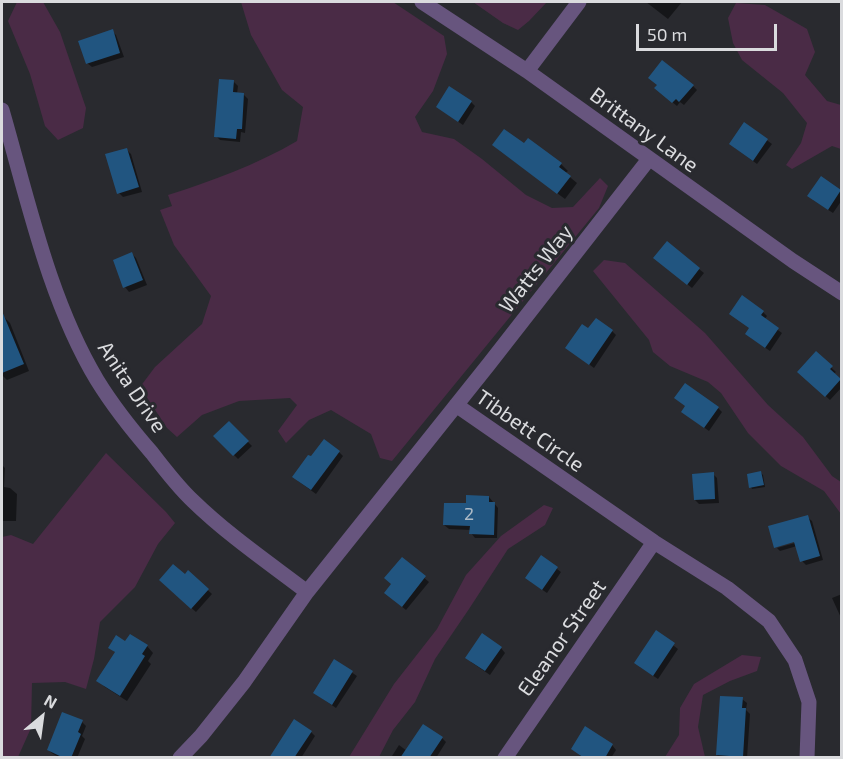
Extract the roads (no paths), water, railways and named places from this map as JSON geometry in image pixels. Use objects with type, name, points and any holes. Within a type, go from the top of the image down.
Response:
[{"type":"street","name":"Brittany Lane","points":[[422,2],[527,71],[793,261],[842,293]]},
{"type":"street","points":[[527,71],[579,2]]},
{"type":"street","name":"Anita Drive","points":[[2,110],[40,246],[74,334],[96,379],[127,423],[181,490],[236,538],[307,592]]},
{"type":"street","name":"Watts Way","points":[[456,405],[649,159]]},
{"type":"street","name":"Tibbett Circle","points":[[180,758],[201,736],[244,682],[307,592],[456,405],[654,542],[727,588],[769,621],[795,660],[809,702],[807,758]]},
{"type":"street","name":"Eleanor Street","points":[[505,758],[654,542]]}]
